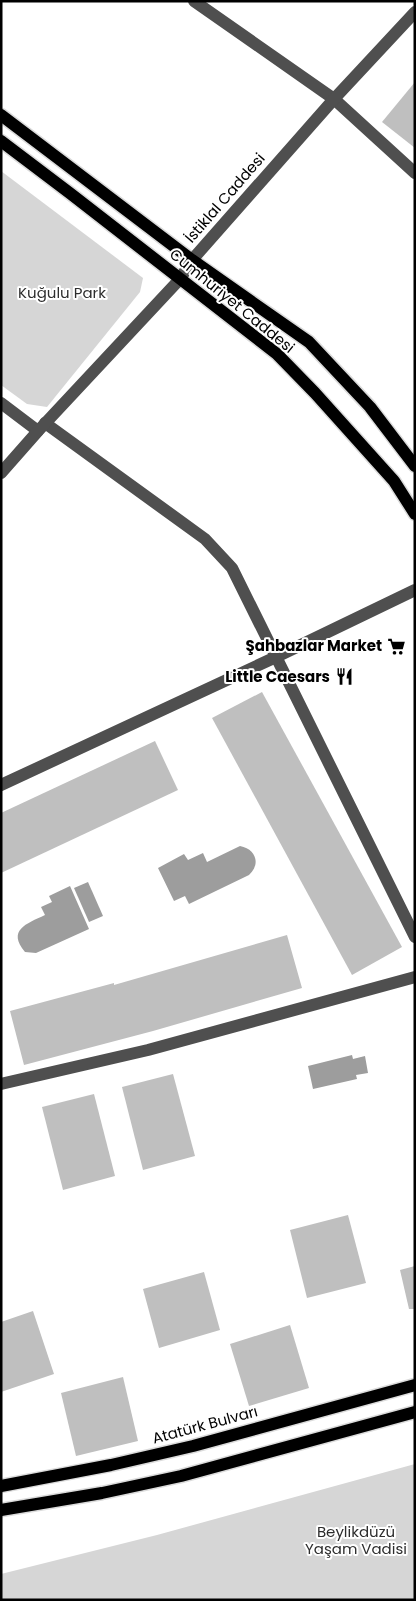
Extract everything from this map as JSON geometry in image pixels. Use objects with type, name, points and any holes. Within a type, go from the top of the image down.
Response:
[{"type":"main road","name":"Cumhuriyet Caddesi","points":[[1,115],[192,260],[309,342],[370,407],[415,466]]},
{"type":"main road","name":"Cumhuriyet Caddesi","points":[[1,142],[277,354],[315,393],[394,481],[415,514]]},
{"type":"main road","name":"Atatürk Bulvarı","points":[[1,1486],[111,1465],[194,1446],[415,1385]]},
{"type":"main road","points":[[1,1510],[181,1476],[415,1412]]},
{"type":"street","points":[[194,1],[334,99],[415,173]]},
{"type":"street","name":"İstiklal Caddesi","points":[[1,473],[42,426],[180,279],[192,260],[334,99],[415,12]]},
{"type":"street","points":[[1,403],[42,426],[205,539],[232,568],[415,937]]},
{"type":"street","points":[[1,785],[415,590]]},
{"type":"street","points":[[1,1084],[148,1050],[415,977]]},
{"type":"green space","name":"Kuğulu Park","points":[[1,171],[143,278],[140,292],[47,407],[27,404],[1,385]]},
{"type":"green space","name":"Beylikdüzü Yaşam Vadisi","points":[[415,1464],[415,1600],[1,1600],[1,1574],[157,1535]]},
{"type":"shaded area","points":[[240,846],[250,850],[255,858],[255,866],[249,875],[189,904],[185,896],[174,901],[158,868],[184,854],[188,860],[203,853],[207,862]]},
{"type":"shaded area","points":[[88,882],[103,916],[89,922],[74,888]]},
{"type":"shaded area","points":[[70,886],[89,929],[36,953],[25,952],[20,944],[18,933],[31,921],[45,915],[41,907],[52,902],[49,896]]},
{"type":"shaded area","points":[[352,1055],[353,1059],[365,1056],[368,1073],[356,1075],[357,1079],[313,1089],[308,1066]]},
{"type":"building","points":[[415,82],[415,148],[382,122]]},
{"type":"building","points":[[262,692],[402,947],[352,975],[212,718]]},
{"type":"building","points":[[155,741],[178,790],[1,873],[1,813]]},
{"type":"building","points":[[287,935],[302,988],[153,1031],[24,1065],[10,1011],[114,983],[114,985]]},
{"type":"building","points":[[173,1074],[195,1156],[143,1170],[122,1087]]},
{"type":"building","points":[[94,1094],[115,1176],[63,1190],[42,1107]]},
{"type":"building","points":[[348,1215],[366,1283],[307,1298],[290,1230]]},
{"type":"building","points":[[415,1266],[415,1309],[409,1309],[400,1270]]},
{"type":"building","points":[[204,1272],[220,1330],[159,1348],[143,1289]]},
{"type":"building","points":[[33,1311],[54,1374],[1,1392],[1,1322]]},
{"type":"building","points":[[290,1325],[309,1388],[249,1406],[230,1344]]},
{"type":"building","points":[[123,1377],[138,1441],[76,1456],[61,1393]]},
{"type":"place","name":"Şahbazlar Market","points":[[396,646]]},
{"type":"place","name":"Little Caesars","points":[[344,677]]}]
